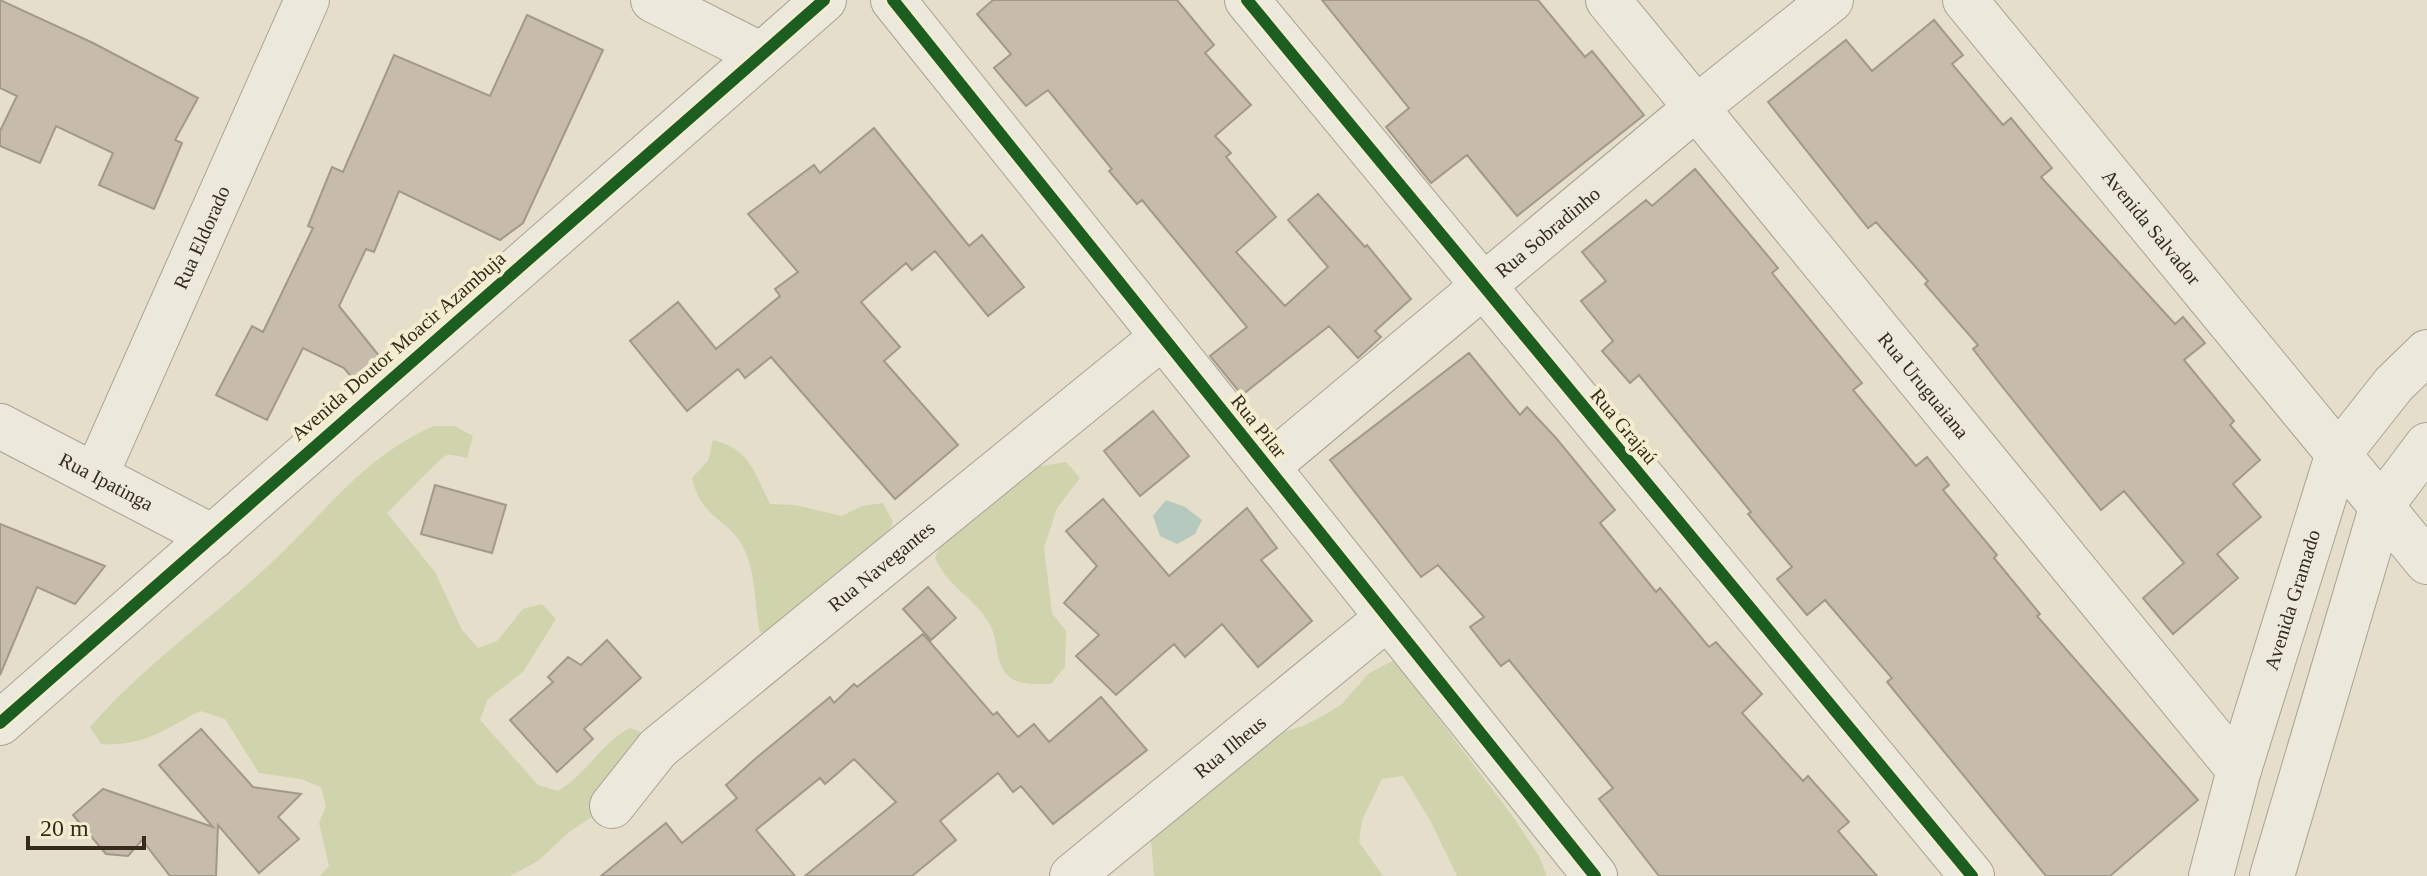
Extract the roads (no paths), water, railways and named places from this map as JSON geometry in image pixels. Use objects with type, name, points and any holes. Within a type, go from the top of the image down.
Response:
[{"type":"street","name":"Rua Eldorado","points":[[96,475],[307,0]]},
{"type":"street","points":[[653,0],[760,54]]},
{"type":"street","name":"Avenida Doutor Moacir Azambuja","points":[[0,723],[824,0]]},
{"type":"street","name":"Rua Pilar","points":[[893,0],[1595,876]]},
{"type":"street","name":"Rua Grajaú","points":[[1247,0],[1972,876]]},
{"type":"street","name":"Rua Uruguaiana","points":[[1608,0],[2239,770]]},
{"type":"street","name":"Rua Sobradinho","points":[[1267,467],[1697,107],[1831,0]]},
{"type":"street","name":"Avenida Salvador","points":[[1965,0],[2427,562]]},
{"type":"street","name":"Rua Navegantes","points":[[612,806],[658,748],[1161,338]]},
{"type":"street","name":"Avenida Gramado","points":[[2211,876],[2239,770],[2337,456],[2394,384],[2427,352]]},
{"type":"street","name":"Rua Ipatinga","points":[[0,426],[213,537]]},
{"type":"street","points":[[2272,876],[2382,505],[2427,445]]},
{"type":"street","name":"Rua Ilheus","points":[[1072,876],[1387,618]]}]
